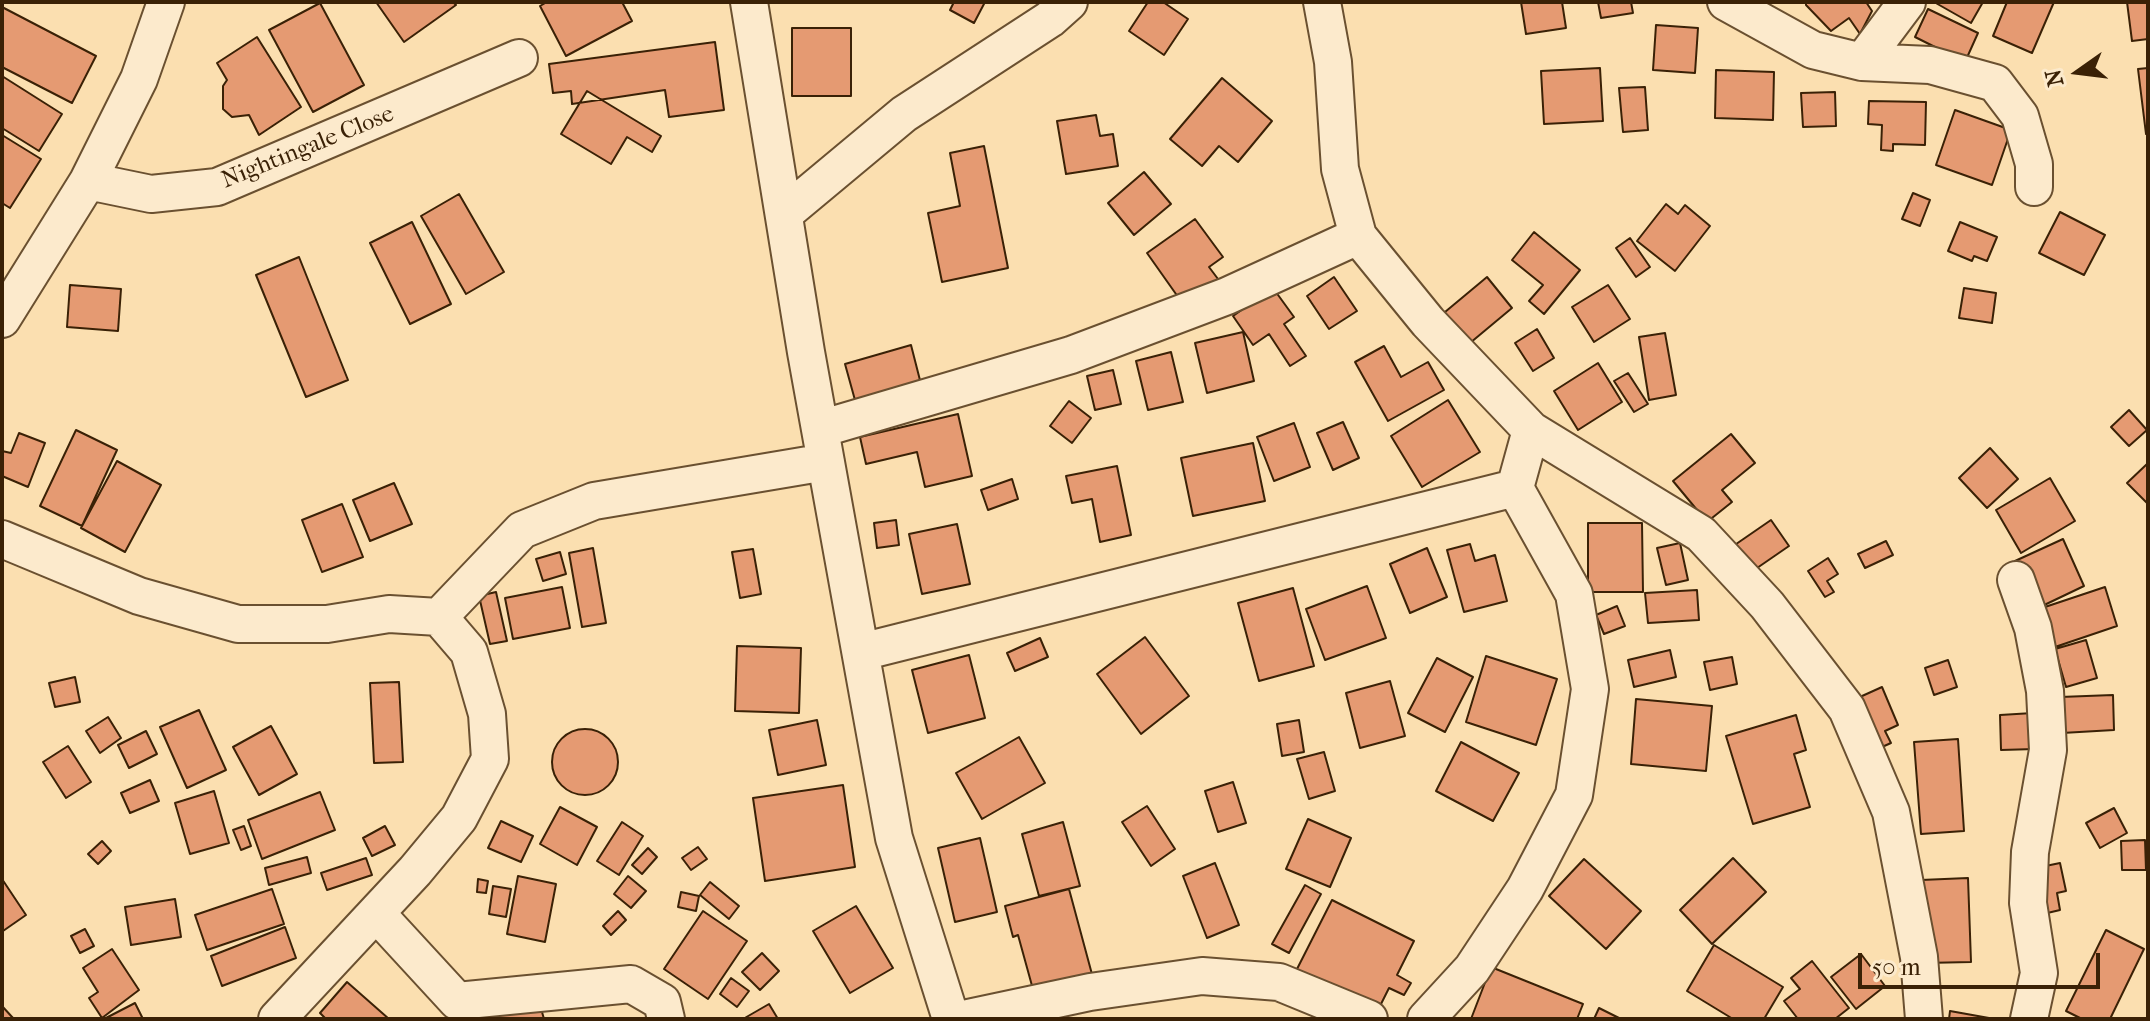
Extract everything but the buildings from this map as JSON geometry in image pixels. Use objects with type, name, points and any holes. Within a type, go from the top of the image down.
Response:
[{"type":"street","points":[[2,319],[88,181],[139,79],[166,2]]},
{"type":"street","points":[[749,2],[823,446],[894,838],[951,1019]]},
{"type":"street","points":[[784,214],[904,114],[1050,19],[1069,2]]},
{"type":"street","points":[[1322,2],[1333,62],[1340,169],[1358,236],[1428,322],[1531,430],[1701,534],[1767,605],[1847,709],[1891,812],[1919,957],[1924,1019]]},
{"type":"street","points":[[1726,2],[1813,50],[1862,62],[1930,65],[1995,83],[2020,116],[2034,164],[2034,187]]},
{"type":"street","points":[[1862,62],[1907,2]]},
{"type":"street","name":"Nightingale Close","points":[[88,181],[151,194],[217,187],[519,58]]},
{"type":"street","points":[[439,617],[522,530],[594,501],[823,446],[1227,296],[1358,236]]},
{"type":"street","points":[[1426,1019],[1479,958],[1525,889],[1574,795],[1590,689],[1574,594],[1515,488],[1531,430]]},
{"type":"street","points":[[861,652],[1515,488]]},
{"type":"street","points":[[2,539],[139,596],[238,624],[327,624],[389,614],[439,617],[469,652],[487,714],[490,759],[459,818],[277,1019]]},
{"type":"street","points":[[2016,580],[2033,628],[2045,691],[2048,750],[2030,852],[2028,903],[2039,973],[2029,1019]]},
{"type":"street","points":[[376,913],[457,1001],[631,984],[662,1002],[666,1019]]},
{"type":"street","points":[[963,1019],[1090,992],[1202,976],[1279,982],[1369,1019]]}]
